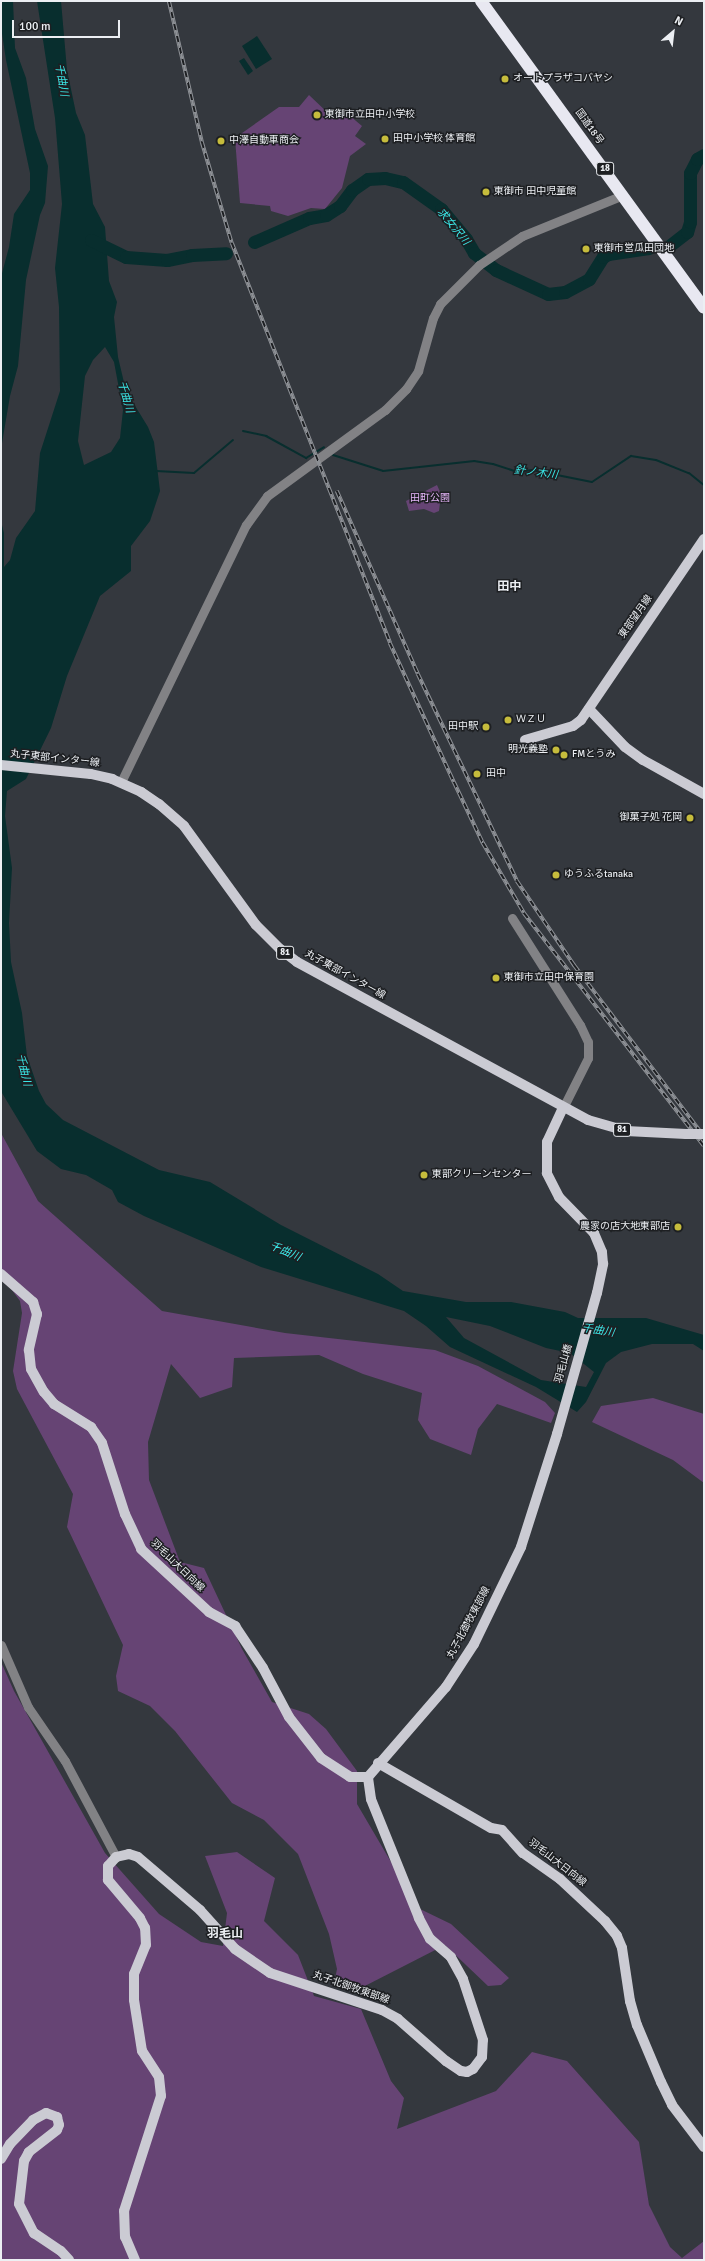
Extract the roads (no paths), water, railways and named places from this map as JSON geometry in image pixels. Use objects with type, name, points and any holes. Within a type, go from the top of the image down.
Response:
[{"type":"highway","name":"国道18号","points":[[480,1],[624,195],[704,308]]},
{"type":"main road","name":"東部望月線","points":[[525,740],[573,726],[589,709],[613,670],[704,539]]},
{"type":"main road","points":[[589,709],[625,747],[643,760],[704,794]]},
{"type":"main road","name":"丸子東部インター線","points":[[1,765],[45,768],[91,774],[121,782],[150,798],[177,819],[199,844],[256,925],[289,956],[329,981],[563,1108],[588,1120],[626,1131],[704,1134]]},
{"type":"main road","name":"羽毛山橋","points":[[560,1419],[597,1293],[603,1264],[598,1241],[589,1226],[559,1197],[547,1173],[547,1142],[563,1108]]},
{"type":"main road","name":"羽毛山大日向線","points":[[1,1274],[33,1302],[36,1314],[29,1350],[31,1368],[44,1392],[54,1404],[91,1427],[102,1443],[114,1473],[125,1514],[141,1549],[209,1612],[235,1626],[262,1668],[289,1717],[321,1758],[350,1777],[368,1777]]},
{"type":"main road","name":"丸子北御牧東部線","points":[[116,1857],[129,1854],[138,1857],[200,1910],[235,1949],[270,1974],[382,2010],[412,2030],[453,2068],[468,2072],[478,2065],[482,2057],[483,2040],[463,1979],[451,1957],[430,1939],[418,1918],[370,1799],[368,1777],[378,1763],[446,1687],[474,1644],[530,1525],[560,1419]]},
{"type":"main road","name":"羽毛山大日向線","points":[[378,1763],[491,1828],[502,1830],[523,1853],[560,1879],[605,1921],[617,1936],[622,1948],[635,2019],[661,2082],[672,2106],[704,2147]]},
{"type":"main road","points":[[116,1857],[108,1866],[108,1880],[140,1918],[145,1928],[146,1945],[134,1974],[134,2000],[142,2051],[159,2077],[161,2096],[124,2211],[125,2237],[135,2260]]},
{"type":"main road","points":[[1,2159],[10,2144],[33,2120],[46,2113],[57,2117],[59,2124],[57,2130],[29,2152],[24,2162],[19,2204],[34,2233],[61,2251],[69,2260]]},
{"type":"street","points":[[121,782],[228,562],[256,510],[277,488],[385,410],[406,389],[418,371],[433,318],[440,304],[478,265],[522,236],[624,195]]},
{"type":"street","points":[[512,918],[580,1025],[588,1042],[586,1062],[563,1108]]},
{"type":"street","points":[[1,1645],[28,1706],[65,1761],[116,1857]]},
{"type":"water","points":[[1,1],[13,1],[15,48],[26,78],[35,129],[48,166],[45,203],[40,215],[26,280],[18,366],[10,396],[1,449],[1,277],[9,247],[14,214],[30,190],[30,173],[6,60],[1,27]]},
{"type":"water","name":"千曲川","points":[[37,1],[61,1],[67,70],[76,113],[85,135],[93,204],[105,227],[109,281],[117,302],[114,317],[118,357],[126,391],[148,427],[154,442],[160,491],[150,521],[131,546],[131,571],[100,596],[67,676],[51,728],[26,779],[7,791],[5,816],[12,868],[9,923],[11,962],[22,1013],[27,1056],[39,1091],[46,1104],[63,1120],[159,1170],[210,1182],[281,1225],[378,1274],[403,1291],[466,1302],[511,1302],[565,1312],[578,1318],[646,1318],[704,1335],[704,1351],[693,1344],[652,1344],[621,1352],[606,1363],[586,1402],[577,1412],[536,1387],[450,1347],[426,1326],[404,1311],[261,1267],[144,1216],[118,1202],[112,1190],[86,1175],[61,1169],[37,1151],[2,1093],[1,521],[4,533],[4,567],[10,560],[16,538],[35,511],[40,453],[60,391],[59,307],[55,268],[62,204],[55,118]],"holes":[[[105,347],[114,362],[123,410],[120,438],[111,452],[84,465],[78,441],[85,376],[93,360]],[[446,1317],[490,1326],[546,1348],[570,1353],[594,1372],[586,1387],[541,1380],[464,1338]]]},
{"type":"water","points":[[257,36],[272,59],[256,69],[242,46]]},
{"type":"water","points":[[244,58],[253,71],[248,75],[239,61]]},
{"type":"waterway","name":"求女沢川","points":[[669,246],[687,232],[690,222],[690,173],[697,159],[704,155]]},
{"type":"waterway","name":"求女沢川","points":[[254,242],[309,218],[326,215],[340,206],[352,190],[368,179],[385,178],[403,182],[441,209],[466,239],[474,253],[496,270],[548,294],[565,292],[589,279],[603,257],[608,254],[649,248]]},
{"type":"waterway","name":"求女沢川","points":[[91,240],[126,257],[167,260],[192,255],[226,253]]},
{"type":"waterway","name":"針ノ木川","points":[[243,431],[266,436],[306,458],[324,447]]},
{"type":"waterway","name":"針ノ木川","points":[[156,471],[194,473],[233,440]]},
{"type":"waterway","name":"針ノ木川","points":[[333,455],[383,471],[474,461],[493,464],[517,472],[532,470],[592,482],[631,456],[656,460],[689,473],[704,485]]},
{"type":"railway","points":[[169,1],[202,142],[232,243],[390,643],[454,782],[483,843],[524,913],[704,1146]]},
{"type":"railway","points":[[337,491],[418,674],[517,881],[574,965],[704,1136]]},
{"type":"place","name":"オートプラザコバヤシ","points":[[505,79]]},
{"type":"place","name":"東御市立田中小学校","points":[[317,115]]},
{"type":"place","name":"田中小学校 体育館","points":[[385,139]]},
{"type":"place","name":"中澤自動車商会","points":[[221,141]]},
{"type":"place","name":"東御市 田中児童館","points":[[486,192]]},
{"type":"place","name":"東御市営瓜田団地","points":[[586,249]]},
{"type":"place","name":"ＷＺＵ","points":[[508,720]]},
{"type":"place","name":"田中駅","points":[[486,727]]},
{"type":"place","name":"明光義塾","points":[[556,750]]},
{"type":"place","name":"FMとうみ","points":[[564,755]]},
{"type":"place","name":"田中","points":[[477,774]]},
{"type":"place","name":"御菓子処 花岡","points":[[690,818]]},
{"type":"place","name":"ゆうふるtanaka","points":[[556,875]]},
{"type":"place","name":"東御市立田中保育園","points":[[496,978]]},
{"type":"place","name":"東部クリーンセンター","points":[[424,1175]]},
{"type":"place","name":"農家の店大地東部店","points":[[678,1227]]},
{"type":"district","name":"田中","points":[[509,587]]},
{"type":"district","name":"羽毛山","points":[[225,1934]]},
{"type":"park label","name":"田町公園","points":[[430,499]]}]
